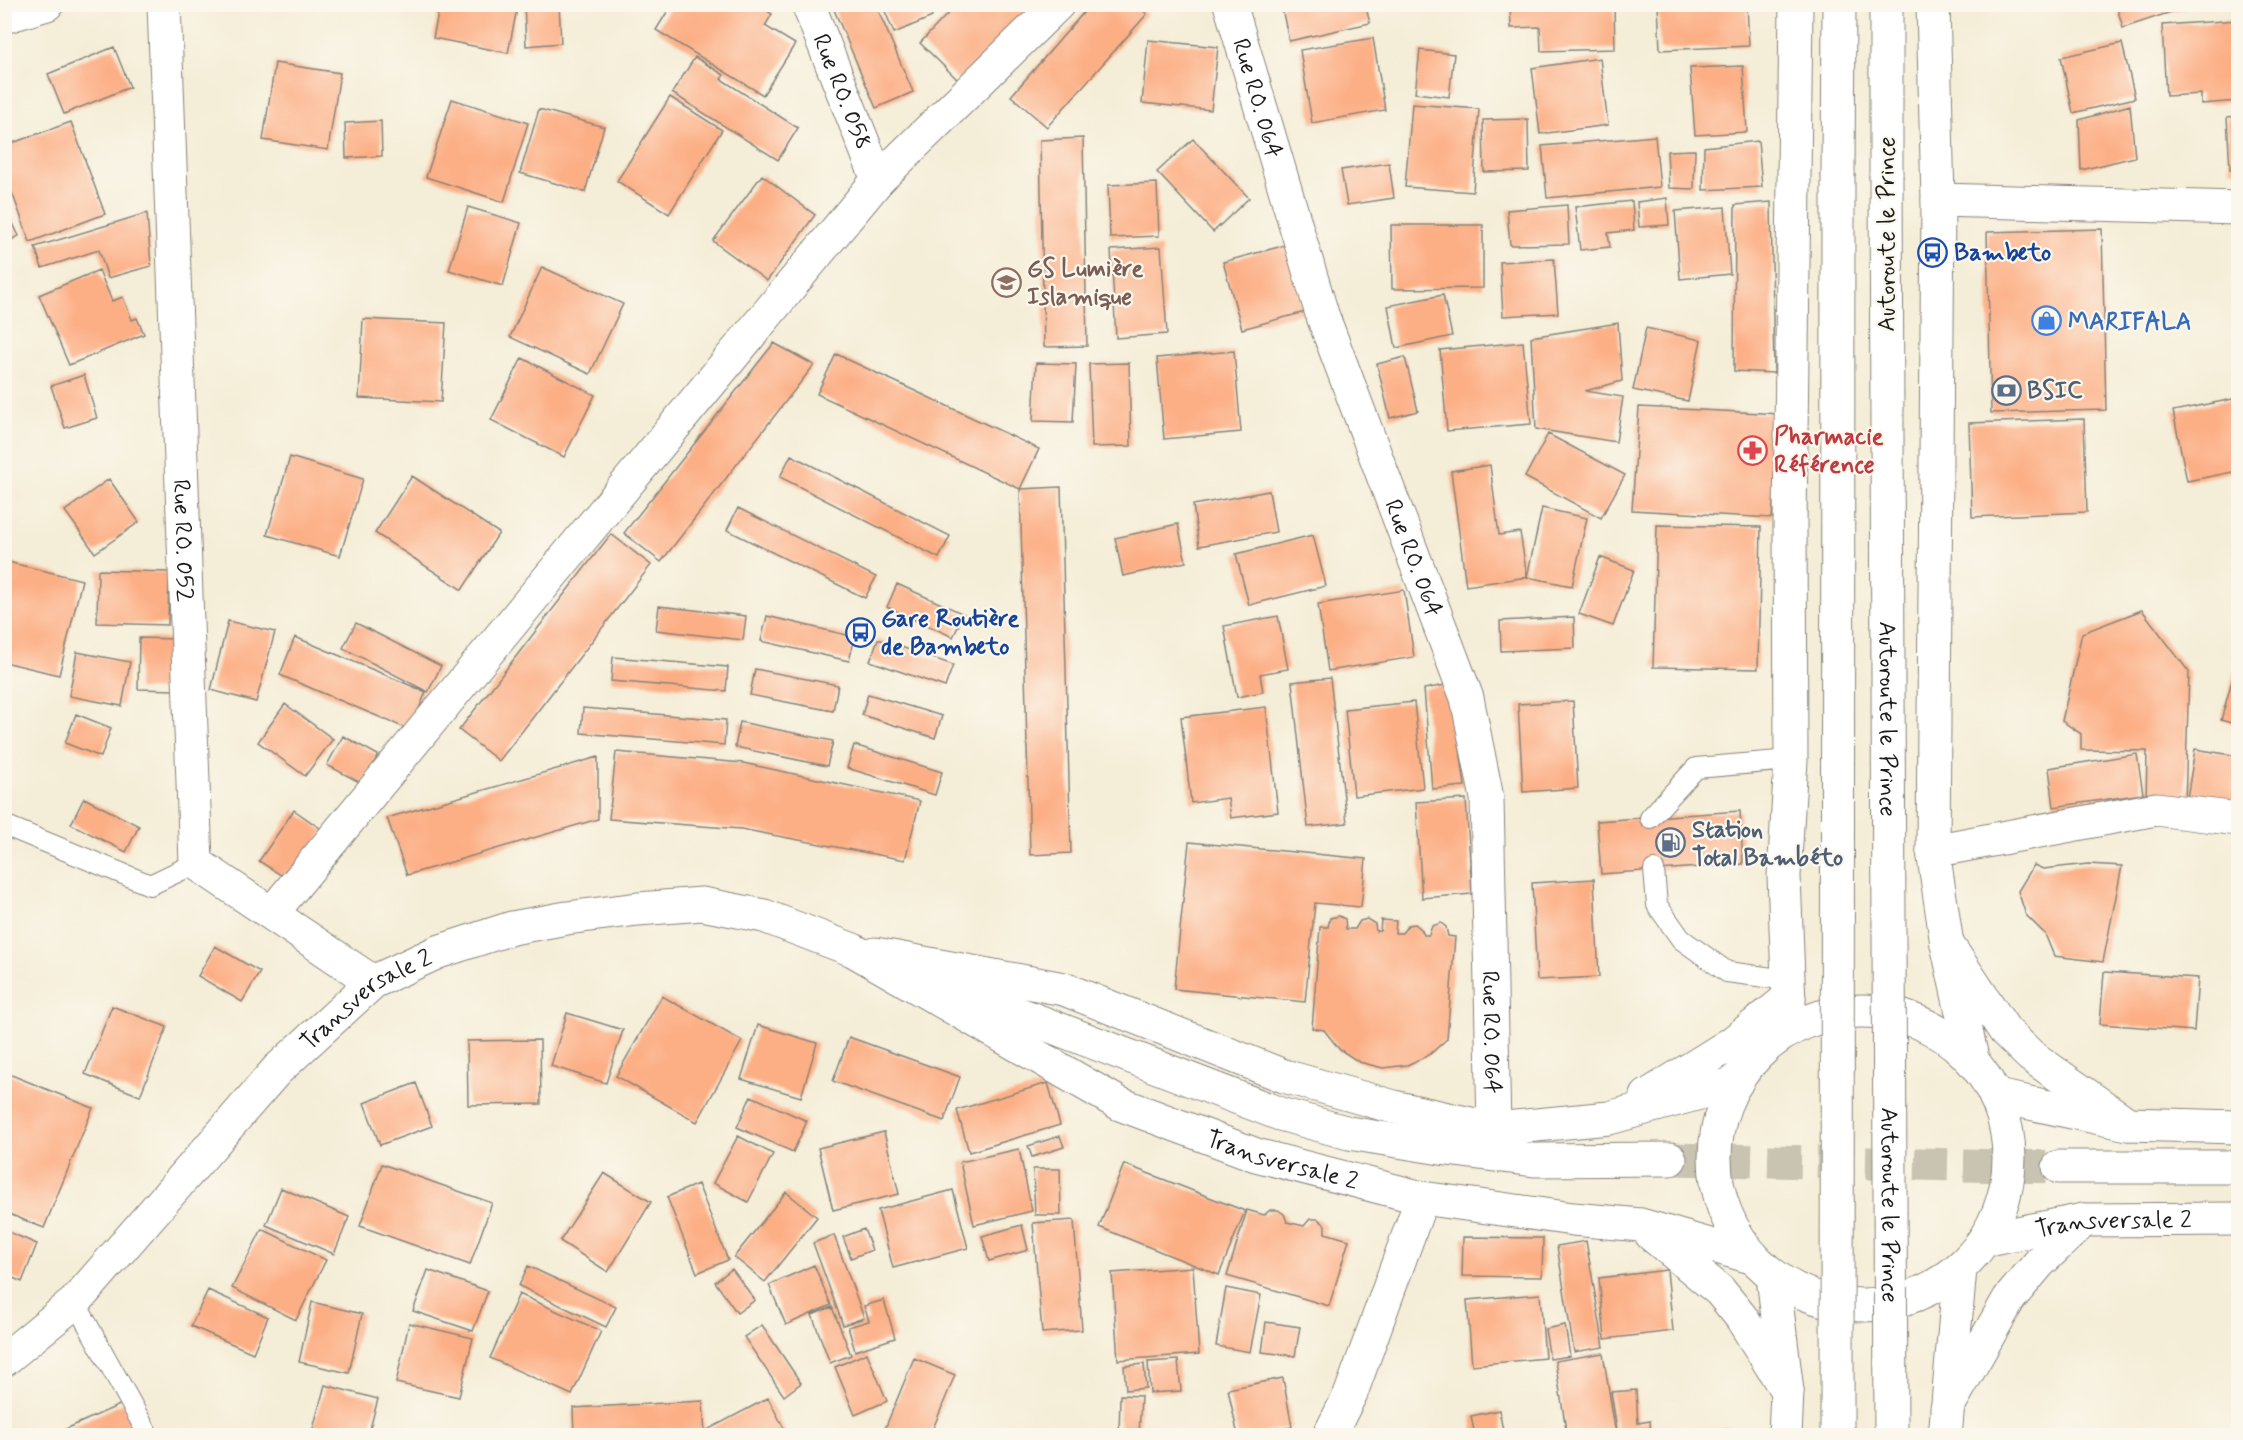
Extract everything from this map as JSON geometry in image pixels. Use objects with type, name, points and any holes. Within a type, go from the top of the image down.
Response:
[{"type":"main road","points":[[4,17],[47,4]]},
{"type":"main road","name":"Rue RO. 052","points":[[164,4],[196,863]]},
{"type":"main road","name":"Rue RO. 058","points":[[808,4],[878,180]]},
{"type":"main road","points":[[272,913],[878,180],[1058,4]]},
{"type":"main road","name":"Rue RO. 064","points":[[1230,4],[1322,314],[1467,698],[1487,798],[1494,1129]]},
{"type":"main road","points":[[1790,1030],[1784,876],[1791,760],[1790,515],[1796,4]]},
{"type":"main road","name":"Autoroute le Prince","points":[[1837,1436],[1839,4]]},
{"type":"main road","name":"Autoroute le Prince","points":[[1886,4],[1891,1436]]},
{"type":"main road","points":[[1933,4],[1938,200],[1933,851],[1947,944],[1972,1058]]},
{"type":"main road","points":[[1938,200],[2238,208]]},
{"type":"main road","points":[[1933,851],[2156,808],[2238,819]]},
{"type":"main road","points":[[196,863],[373,982]]},
{"type":"main road","name":"Transversale 2","points":[[4,1360],[75,1302],[277,1070],[373,982],[438,952],[512,928],[567,918],[702,904],[764,916],[853,950],[1120,1104],[1256,1155],[1422,1198],[1573,1220],[1641,1225],[1762,1267],[1817,1300],[1868,1307],[1917,1296],[1960,1269],[1987,1239],[2006,1193],[2010,1144],[1997,1096],[1972,1058]]},
{"type":"main road","points":[[1947,944],[2006,1031],[2031,1056],[2128,1124]]},
{"type":"main road","points":[[853,950],[1280,1114],[1349,1133],[1437,1148],[1534,1160],[1670,1159]]},
{"type":"main road","name":"Transversale 2","points":[[853,950],[1064,989],[1284,1076],[1394,1107],[1494,1129],[1609,1118],[1736,1083]]},
{"type":"main road","points":[[1609,1118],[1683,1075],[1732,1043],[1788,989]]},
{"type":"main road","points":[[1785,1436],[1786,1391],[1762,1267],[1726,1218],[1715,1173],[1718,1126],[1736,1083],[1751,1061],[1790,1030],[1836,1012],[1886,1011],[1933,1028],[1972,1058]]},
{"type":"main road","points":[[1997,1096],[2128,1124],[2238,1127]]},
{"type":"main road","points":[[2059,1167],[2238,1167]]},
{"type":"main road","points":[[1329,1436],[1351,1393],[1422,1198]]},
{"type":"main road","name":"Transversale 2","points":[[1987,1239],[2084,1220],[2238,1219]]},
{"type":"main road","points":[[1946,1422],[2009,1299],[2040,1262],[2084,1220]]},
{"type":"main road","points":[[1641,1225],[1720,1291],[1741,1317],[1786,1391]]},
{"type":"main road","points":[[1946,1422],[1960,1269]]},
{"type":"lane","points":[[1650,818],[1696,768],[1791,760]]},
{"type":"lane","points":[[4,825],[150,885],[196,863]]},
{"type":"lane","points":[[1654,870],[1657,905],[1681,939],[1727,972],[1788,989]]},
{"type":"lane","points":[[75,1302],[149,1436]]},
{"type":"building","points":[[440,4],[518,4],[508,53],[433,38]]},
{"type":"building","points":[[524,4],[559,4],[561,43],[526,46]]},
{"type":"building","points":[[672,4],[756,4],[772,14],[765,26],[795,44],[763,95],[656,30]]},
{"type":"building","points":[[882,4],[927,4],[932,17],[894,33]]},
{"type":"building","points":[[957,4],[1034,4],[960,82],[920,43]]},
{"type":"building","points":[[1091,4],[1136,4],[1147,14],[1047,127],[1011,96]]},
{"type":"building","points":[[1281,4],[1365,4],[1370,23],[1289,41]]},
{"type":"building","points":[[1510,4],[1614,4],[1615,49],[1541,51],[1540,27],[1511,28]]},
{"type":"building","points":[[1658,4],[1747,4],[1749,46],[1660,50]]},
{"type":"building","points":[[2116,4],[2192,4],[2192,5],[2123,28]]},
{"type":"building","points":[[832,5],[876,5],[913,92],[876,108]]},
{"type":"building","points":[[2238,20],[2238,101],[2201,104],[2201,94],[2166,96],[2162,25]]},
{"type":"building","points":[[1373,38],[1385,110],[1312,123],[1300,50]]},
{"type":"building","points":[[1148,40],[1218,47],[1211,110],[1142,103]]},
{"type":"building","points":[[2122,43],[2135,98],[2073,113],[2061,57]]},
{"type":"building","points":[[114,47],[130,87],[64,114],[48,74]]},
{"type":"building","points":[[1420,50],[1454,54],[1449,97],[1415,93]]},
{"type":"building","points":[[695,57],[724,75],[721,79],[798,128],[778,160],[672,93]]},
{"type":"building","points":[[1600,58],[1608,125],[1540,134],[1532,68]]},
{"type":"building","points":[[275,63],[340,73],[328,150],[263,140]]},
{"type":"building","points":[[1743,66],[1747,132],[1695,135],[1690,68]]},
{"type":"building","points":[[670,97],[722,130],[669,214],[617,181]]},
{"type":"building","points":[[452,99],[528,123],[504,202],[426,177]]},
{"type":"building","points":[[1412,104],[1479,109],[1473,192],[1405,187]]},
{"type":"building","points":[[2130,105],[2135,157],[2081,170],[2079,120]]},
{"type":"building","points":[[539,109],[604,127],[585,192],[520,173]]},
{"type":"building","points":[[2238,116],[2238,170],[2230,170],[2227,117]]},
{"type":"building","points":[[1528,119],[1529,171],[1484,172],[1483,120]]},
{"type":"building","points":[[381,121],[382,156],[346,158],[345,123]]},
{"type":"building","points":[[71,122],[105,214],[30,242],[4,170],[4,146]]},
{"type":"building","points":[[1655,136],[1660,187],[1547,198],[1542,146]]},
{"type":"building","points":[[1083,138],[1087,346],[1044,347],[1040,140]]},
{"type":"building","points":[[1193,139],[1249,198],[1213,232],[1157,172]]},
{"type":"building","points":[[1758,141],[1762,187],[1703,190],[1704,147]]},
{"type":"building","points":[[1695,150],[1694,189],[1669,188],[1667,151]]},
{"type":"building","points":[[1389,163],[1394,198],[1347,205],[1341,170]]},
{"type":"building","points":[[762,175],[815,215],[767,281],[713,241]]},
{"type":"building","points":[[1157,183],[1159,236],[1110,238],[1108,185]]},
{"type":"building","points":[[1667,198],[1669,225],[1639,227],[1637,202]]},
{"type":"building","points":[[1632,201],[1634,230],[1608,233],[1610,247],[1580,250],[1575,207]]},
{"type":"building","points":[[1771,202],[1774,373],[1734,371],[1735,205]]},
{"type":"building","points":[[4,205],[19,236],[4,243]]},
{"type":"building","points":[[1567,205],[1569,244],[1510,245],[1507,210]]},
{"type":"building","points":[[468,207],[521,223],[503,286],[449,270]]},
{"type":"building","points":[[1725,207],[1730,274],[1680,279],[1675,211]]},
{"type":"building","points":[[147,213],[151,266],[108,278],[99,250],[42,268],[35,247]]},
{"type":"building","points":[[1391,225],[1483,225],[1483,288],[1392,289]]},
{"type":"building","name":"MARIFALA","points":[[2102,229],[2106,410],[1991,413],[1987,232]]},
{"type":"building","points":[[1286,245],[1305,312],[1242,329],[1223,262]]},
{"type":"building","points":[[1161,247],[1167,334],[1116,338],[1111,250]]},
{"type":"building","points":[[1554,259],[1558,313],[1503,316],[1500,262]]},
{"type":"building","points":[[542,267],[623,304],[590,374],[510,337]]},
{"type":"building","points":[[99,270],[112,301],[123,297],[132,320],[137,318],[144,334],[69,365],[39,295]]},
{"type":"building","points":[[1443,295],[1452,336],[1396,348],[1388,306]]},
{"type":"building","points":[[363,319],[446,323],[441,402],[359,398]]},
{"type":"building","points":[[1618,323],[1622,381],[1585,391],[1623,397],[1616,442],[1536,429],[1531,337]]},
{"type":"building","points":[[1646,328],[1701,340],[1688,401],[1633,390]]},
{"type":"building","points":[[1523,342],[1531,424],[1447,431],[1440,350]]},
{"type":"building","points":[[774,343],[814,365],[661,562],[624,533]]},
{"type":"building","points":[[1234,351],[1241,432],[1164,439],[1157,358]]},
{"type":"building","points":[[836,354],[1039,449],[1020,489],[817,394]]},
{"type":"building","points":[[1405,357],[1418,411],[1390,418],[1377,364]]},
{"type":"building","points":[[522,358],[595,395],[564,457],[491,420]]},
{"type":"building","points":[[1036,363],[1076,364],[1073,422],[1033,421]]},
{"type":"building","points":[[1129,363],[1131,446],[1092,447],[1089,364]]},
{"type":"building","points":[[84,375],[97,418],[65,428],[51,386]]},
{"type":"building","points":[[2238,398],[2238,471],[2187,481],[2173,411]]},
{"type":"building","points":[[1639,407],[1781,414],[1772,518],[1632,510]]},
{"type":"building","points":[[2084,419],[2087,512],[1972,517],[1969,423]]},
{"type":"building","points":[[1548,434],[1625,475],[1601,518],[1525,477]]},
{"type":"building","points":[[791,455],[950,536],[939,558],[780,477]]},
{"type":"building","points":[[290,457],[363,479],[340,556],[267,535]]},
{"type":"building","points":[[1490,465],[1499,535],[1520,532],[1527,577],[1466,586],[1451,471]]},
{"type":"building","points":[[412,476],[499,533],[462,590],[375,533]]},
{"type":"building","points":[[109,479],[139,522],[95,553],[65,511]]},
{"type":"building","points":[[1061,487],[1071,853],[1030,855],[1020,489]]},
{"type":"building","points":[[1269,491],[1276,532],[1199,546],[1193,505]]},
{"type":"building","points":[[738,508],[876,577],[865,598],[727,530]]},
{"type":"building","points":[[1542,508],[1587,518],[1572,586],[1527,577]]},
{"type":"building","points":[[1178,524],[1186,562],[1123,576],[1115,538]]},
{"type":"building","points":[[1657,525],[1761,527],[1758,669],[1653,667]]},
{"type":"building","points":[[611,534],[651,565],[499,761],[459,730]]},
{"type":"building","points":[[1313,535],[1326,586],[1249,605],[1236,554]]},
{"type":"building","points":[[1600,557],[1634,570],[1613,626],[1579,614]]},
{"type":"building","points":[[4,561],[82,580],[59,675],[4,662]]},
{"type":"building","points":[[98,570],[169,572],[168,625],[97,623]]},
{"type":"building","points":[[897,584],[964,614],[953,637],[887,607]]},
{"type":"building","points":[[1404,590],[1414,657],[1328,671],[1318,604]]},
{"type":"building","points":[[659,606],[746,616],[743,640],[656,630]]},
{"type":"building","points":[[2142,610],[2189,672],[2185,806],[2146,805],[2147,751],[2081,750],[2081,734],[2062,721],[2082,633]]},
{"type":"building","points":[[767,616],[855,637],[849,661],[761,641]]},
{"type":"building","points":[[1278,616],[1288,669],[1260,674],[1263,692],[1237,697],[1224,626]]},
{"type":"building","points":[[1574,617],[1575,648],[1501,651],[1500,621]]},
{"type":"building","points":[[228,621],[275,632],[256,702],[211,690]]},
{"type":"building","points":[[356,623],[441,666],[428,692],[343,648]]},
{"type":"building","points":[[295,637],[426,692],[410,730],[280,675]]},
{"type":"building","points":[[139,638],[175,639],[174,690],[138,689]]},
{"type":"building","points":[[878,639],[953,665],[945,687],[870,661]]},
{"type":"building","points":[[77,652],[130,662],[122,706],[69,696]]},
{"type":"building","points":[[613,657],[728,667],[726,691],[611,681]]},
{"type":"building","points":[[2238,659],[2238,725],[2221,720]]},
{"type":"building","points":[[755,669],[838,685],[833,711],[750,695]]},
{"type":"building","points":[[1330,678],[1347,823],[1308,827],[1292,682]]},
{"type":"building","points":[[1451,684],[1465,786],[1432,789],[1424,689]]},
{"type":"building","points":[[868,694],[942,716],[935,738],[862,715]]},
{"type":"building","points":[[1573,701],[1578,788],[1523,792],[1518,704]]},
{"type":"building","points":[[1414,702],[1423,788],[1354,796],[1345,709]]},
{"type":"building","points":[[285,704],[333,739],[305,776],[258,742]]},
{"type":"building","points":[[1266,707],[1278,812],[1231,818],[1228,798],[1191,803],[1181,717]]},
{"type":"building","points":[[583,708],[726,720],[724,745],[581,733]]},
{"type":"building","points":[[76,714],[111,728],[101,757],[65,743]]},
{"type":"building","points":[[740,722],[833,741],[827,766],[735,747]]},
{"type":"building","points":[[343,736],[378,755],[363,784],[327,765]]},
{"type":"building","points":[[854,745],[942,772],[935,795],[847,768]]},
{"type":"building","points":[[2195,749],[2238,756],[2238,813],[2186,805]]},
{"type":"building","points":[[616,752],[743,763],[920,801],[905,860],[741,829],[609,819]]},
{"type":"building","points":[[2137,754],[2143,794],[2054,807],[2049,768]]},
{"type":"building","points":[[598,757],[598,819],[407,875],[387,818]]},
{"type":"building","points":[[84,798],[139,826],[126,852],[71,824]]},
{"type":"building","points":[[1466,799],[1472,894],[1422,898],[1416,802]]},
{"type":"building","points":[[294,810],[324,831],[290,881],[259,861]]},
{"type":"building","name":"Station Total Bambéto","points":[[1740,811],[1743,864],[1601,874],[1597,821]]},
{"type":"building","points":[[1189,842],[1366,859],[1361,907],[1315,903],[1305,1002],[1174,989]]},
{"type":"building","points":[[2088,864],[2122,866],[2103,962],[2054,956],[2045,934],[2026,915],[2018,891],[2034,865],[2043,869]]},
{"type":"building","points":[[1594,879],[1599,977],[1537,980],[1532,883]]},
{"type":"building","points":[[1339,916],[1345,919],[1346,929],[1355,929],[1360,921],[1367,919],[1375,924],[1376,931],[1380,931],[1381,920],[1396,921],[1395,933],[1402,933],[1408,925],[1415,924],[1424,935],[1429,935],[1432,926],[1441,923],[1446,927],[1448,936],[1455,937],[1447,1039],[1429,1055],[1407,1065],[1383,1068],[1359,1062],[1339,1049],[1324,1030],[1312,1028],[1320,927],[1328,927],[1330,918]]},
{"type":"building","points":[[215,946],[260,972],[242,1002],[198,976]]},
{"type":"building","points":[[2104,972],[2198,978],[2194,1031],[2100,1024]]},
{"type":"building","points":[[662,996],[742,1041],[697,1122],[616,1076]]},
{"type":"building","points":[[112,1006],[167,1027],[140,1096],[85,1074]]},
{"type":"building","points":[[567,1013],[623,1030],[606,1083],[551,1066]]},
{"type":"building","points":[[758,1025],[817,1043],[801,1097],[741,1079]]},
{"type":"building","points":[[849,1037],[960,1077],[944,1121],[833,1081]]},
{"type":"building","points":[[540,1040],[541,1104],[468,1105],[467,1041]]},
{"type":"building","points":[[2238,1065],[2238,1090],[2235,1089]]},
{"type":"building","points":[[4,1072],[93,1108],[44,1228],[4,1212]]},
{"type":"building","points":[[416,1083],[432,1126],[380,1145],[364,1103]]},
{"type":"building","points":[[1048,1083],[1060,1125],[969,1152],[957,1110]]},
{"type":"building","points":[[751,1096],[807,1121],[793,1152],[737,1127]]},
{"type":"building","points":[[884,1132],[899,1194],[833,1210],[818,1148]]},
{"type":"building","points":[[738,1136],[773,1154],[748,1202],[713,1183]]},
{"type":"building","points":[[1060,1136],[1064,1147],[1032,1157],[1028,1146]]},
{"type":"building","points":[[1019,1149],[1032,1211],[974,1225],[960,1162]]},
{"type":"building","points":[[382,1164],[492,1203],[470,1265],[360,1226]]},
{"type":"building","points":[[1124,1164],[1245,1211],[1219,1275],[1099,1227]]},
{"type":"building","points":[[1033,1169],[1060,1169],[1061,1215],[1035,1215]]},
{"type":"building","points":[[604,1173],[651,1202],[608,1272],[560,1241]]},
{"type":"building","points":[[698,1184],[728,1260],[697,1273],[667,1197]]},
{"type":"building","points":[[281,1188],[349,1217],[334,1254],[266,1225]]},
{"type":"building","points":[[953,1190],[968,1248],[893,1268],[878,1210]]},
{"type":"building","points":[[786,1192],[817,1217],[765,1282],[734,1257]]},
{"type":"building","points":[[1247,1210],[1264,1215],[1270,1210],[1278,1210],[1284,1214],[1287,1222],[1304,1226],[1310,1219],[1318,1219],[1325,1225],[1325,1233],[1349,1240],[1329,1306],[1227,1276]]},
{"type":"building","points":[[1074,1220],[1082,1330],[1042,1333],[1033,1223]]},
{"type":"building","points":[[1022,1225],[1028,1250],[989,1261],[982,1236]]},
{"type":"building","points":[[262,1229],[326,1260],[296,1320],[232,1288]]},
{"type":"building","points":[[864,1229],[872,1250],[851,1258],[843,1237]]},
{"type":"building","points":[[4,1230],[37,1244],[22,1282],[4,1274]]},
{"type":"building","points":[[834,1235],[864,1318],[843,1325],[813,1243]]},
{"type":"building","points":[[1463,1237],[1543,1238],[1542,1277],[1462,1276]]},
{"type":"building","points":[[1586,1241],[1604,1347],[1574,1352],[1557,1246]]},
{"type":"building","points":[[814,1265],[831,1305],[786,1325],[769,1285]]},
{"type":"building","points":[[528,1266],[616,1307],[606,1327],[519,1286]]},
{"type":"building","points":[[1193,1267],[1199,1354],[1118,1360],[1112,1273]]},
{"type":"building","points":[[732,1269],[755,1300],[737,1313],[715,1282]]},
{"type":"building","points":[[428,1270],[488,1291],[473,1331],[413,1311]]},
{"type":"building","points":[[1667,1270],[1673,1331],[1605,1339],[1599,1278]]},
{"type":"building","points":[[1226,1288],[1261,1295],[1250,1352],[1216,1346]]},
{"type":"building","points":[[208,1290],[268,1317],[253,1353],[191,1326]]},
{"type":"building","points":[[519,1294],[601,1331],[572,1395],[490,1358]]},
{"type":"building","points":[[1540,1294],[1545,1358],[1472,1365],[1467,1300]]},
{"type":"building","points":[[884,1300],[895,1338],[855,1351],[848,1327],[869,1321],[864,1306]]},
{"type":"building","points":[[312,1302],[362,1314],[349,1373],[299,1362]]},
{"type":"building","points":[[832,1307],[851,1355],[830,1363],[812,1315]]},
{"type":"building","points":[[1266,1322],[1300,1327],[1295,1356],[1262,1352]]},
{"type":"building","points":[[409,1323],[473,1338],[459,1397],[396,1383]]},
{"type":"building","points":[[762,1325],[801,1383],[784,1396],[744,1337]]},
{"type":"building","points":[[1565,1325],[1570,1356],[1550,1359],[1545,1329]]},
{"type":"building","points":[[867,1353],[887,1401],[855,1415],[835,1367]]},
{"type":"building","points":[[1603,1353],[1616,1436],[1567,1436],[1555,1361]]},
{"type":"building","points":[[914,1358],[955,1375],[930,1436],[882,1436]]},
{"type":"building","points":[[1178,1360],[1181,1391],[1150,1393],[1148,1362]]},
{"type":"building","points":[[1144,1364],[1146,1388],[1126,1390],[1124,1366]]},
{"type":"building","points":[[1283,1378],[1292,1427],[1251,1436],[1238,1436],[1228,1389]]},
{"type":"building","points":[[325,1385],[378,1399],[368,1436],[311,1436]]},
{"type":"building","points":[[1636,1390],[1638,1423],[1650,1421],[1651,1436],[1618,1436],[1611,1392]]},
{"type":"building","points":[[1120,1395],[1141,1396],[1139,1436],[1119,1436]]},
{"type":"building","points":[[768,1398],[788,1436],[709,1436],[707,1430]]},
{"type":"building","points":[[703,1401],[705,1436],[574,1436],[573,1408]]},
{"type":"building","points":[[124,1403],[137,1436],[50,1436]]},
{"type":"building","points":[[1499,1410],[1504,1436],[1475,1436],[1471,1416]]},
{"type":"building","points":[[1736,1429],[1737,1436],[1670,1436],[1670,1432]]},
{"type":"tunnel","points":[[1670,1159],[2059,1167]]},
{"type":"place","name":"Bambeto","points":[[1933,252]]},
{"type":"place","name":"GS Lumière Islamique","points":[[1006,282]]},
{"type":"place","name":"MARIFALA","points":[[2047,321]]},
{"type":"place","name":"BSIC","points":[[2006,390]]},
{"type":"place","name":"Pharmacie Référence","points":[[1753,450]]},
{"type":"place","name":"Gare Routière de Bambeto","points":[[860,632]]},
{"type":"place","name":"Station Total Bambéto","points":[[1671,843]]}]
